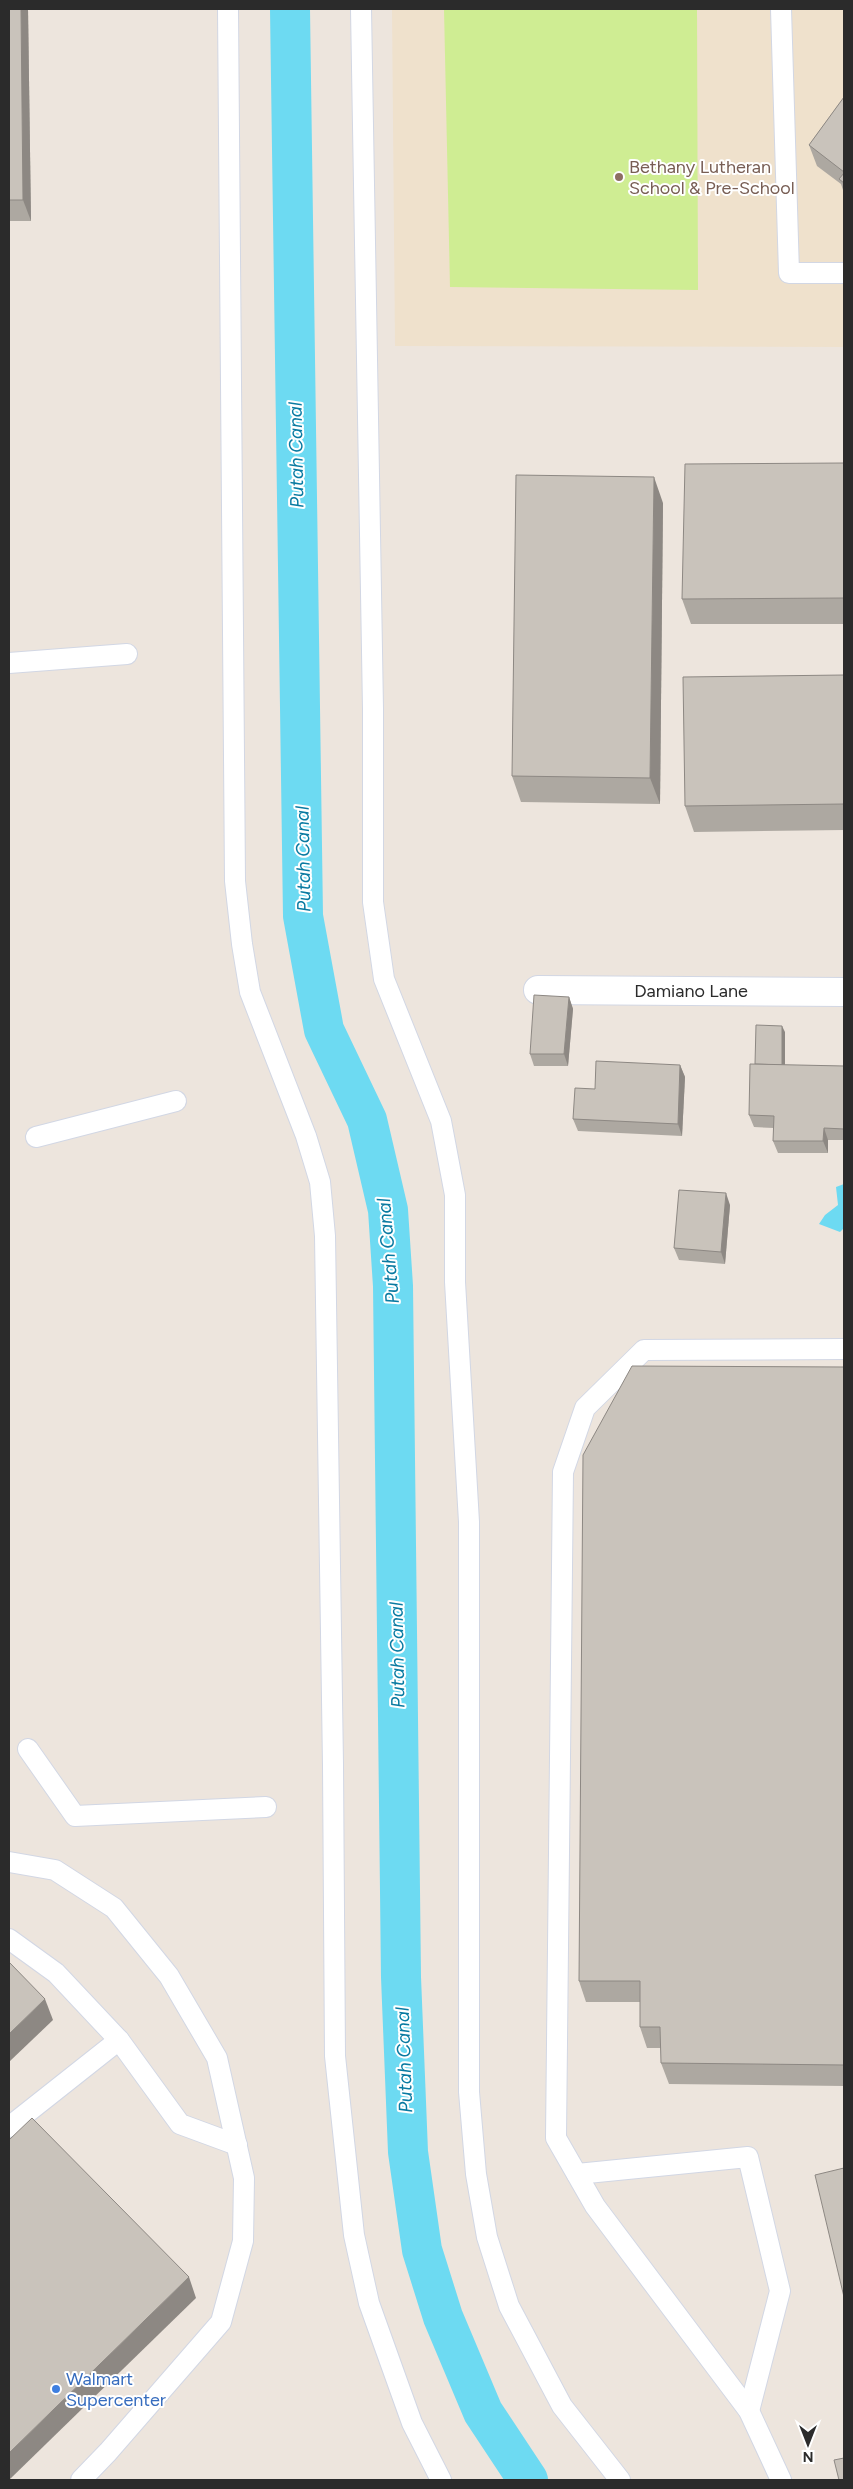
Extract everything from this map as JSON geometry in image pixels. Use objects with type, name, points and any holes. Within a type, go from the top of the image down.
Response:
[{"type":"street","name":"Damiano Lane","points":[[538,990],[844,992]]},
{"type":"lane","points":[[228,9],[235,881],[250,992],[306,1136],[320,1182],[324,1227],[327,1281],[335,2056],[354,2235],[369,2303],[412,2423],[441,2480]]},
{"type":"lane","points":[[361,9],[373,699],[373,902],[384,979],[441,1121],[455,1195],[455,1282],[468,1522],[469,2092],[476,2174],[487,2237],[510,2306],[562,2406],[620,2480]]},
{"type":"lane","points":[[781,9],[789,273],[844,273]]},
{"type":"lane","points":[[9,663],[127,654]]},
{"type":"lane","points":[[36,1137],[176,1101]]},
{"type":"lane","points":[[781,2480],[749,2411],[595,2206],[556,2138],[563,1472],[585,1408],[644,1350],[844,1349]]},
{"type":"lane","points":[[28,1749],[75,1816],[266,1807]]},
{"type":"lane","points":[[9,1862],[54,1870],[114,1908],[169,1976],[217,2058],[244,2178],[243,2241],[221,2322],[108,2452],[80,2480]]},
{"type":"lane","points":[[9,1939],[56,1973],[119,2040],[180,2124],[237,2145]]},
{"type":"lane","points":[[9,2128],[119,2040]]},
{"type":"lane","points":[[577,2174],[748,2157],[780,2291],[749,2411]]},
{"type":"shaded area","name":"Bethany Lutheran School & Pre-School","points":[[392,9],[844,9],[844,347],[395,346]]},
{"type":"green space","points":[[444,9],[697,9],[698,290],[450,287]]},
{"type":"water","points":[[844,1184],[844,1228],[840,1232],[819,1224],[825,1215],[838,1205],[836,1187]]},
{"type":"building","points":[[9,9],[21,9],[23,200],[9,200]]},
{"type":"building","points":[[844,97],[844,172],[809,145]]},
{"type":"building","points":[[844,173],[844,183],[839,179]]},
{"type":"building","points":[[844,463],[844,598],[682,599],[685,464]]},
{"type":"building","points":[[516,475],[654,477],[650,778],[512,776]]},
{"type":"building","points":[[844,675],[844,804],[685,806],[683,677]]},
{"type":"building","points":[[534,995],[569,997],[564,1054],[530,1054]]},
{"type":"building","points":[[756,1025],[782,1026],[782,1065],[755,1064]]},
{"type":"building","points":[[596,1061],[680,1065],[678,1124],[573,1119],[575,1088],[595,1089]]},
{"type":"building","points":[[750,1064],[844,1066],[844,1129],[824,1128],[823,1141],[773,1141],[774,1116],[749,1115]]},
{"type":"building","points":[[679,1190],[726,1193],[721,1252],[674,1248]]},
{"type":"building","points":[[632,1366],[844,1367],[844,2065],[661,2063],[660,2027],[640,2027],[640,1981],[579,1981],[583,1455]]},
{"type":"building","points":[[9,1962],[45,1999],[9,2034]]},
{"type":"building","name":"Walmart Supercenter","points":[[32,2118],[189,2277],[9,2453],[9,2140]]},
{"type":"building","points":[[844,2168],[844,2297],[815,2175]]},
{"type":"building","points":[[844,2458],[844,2480],[839,2480],[834,2460]]},
{"type":"waterway","name":"Putah Canal","points":[[290,9],[303,916],[324,1030],[367,1120],[388,1210],[393,1286],[401,1977],[408,2152],[422,2250],[443,2317],[483,2412],[528,2480]]},
{"type":"place","name":"Bethany Lutheran School & Pre-School","points":[[619,177]]},
{"type":"place","name":"Walmart Supercenter","points":[[56,2389]]}]
